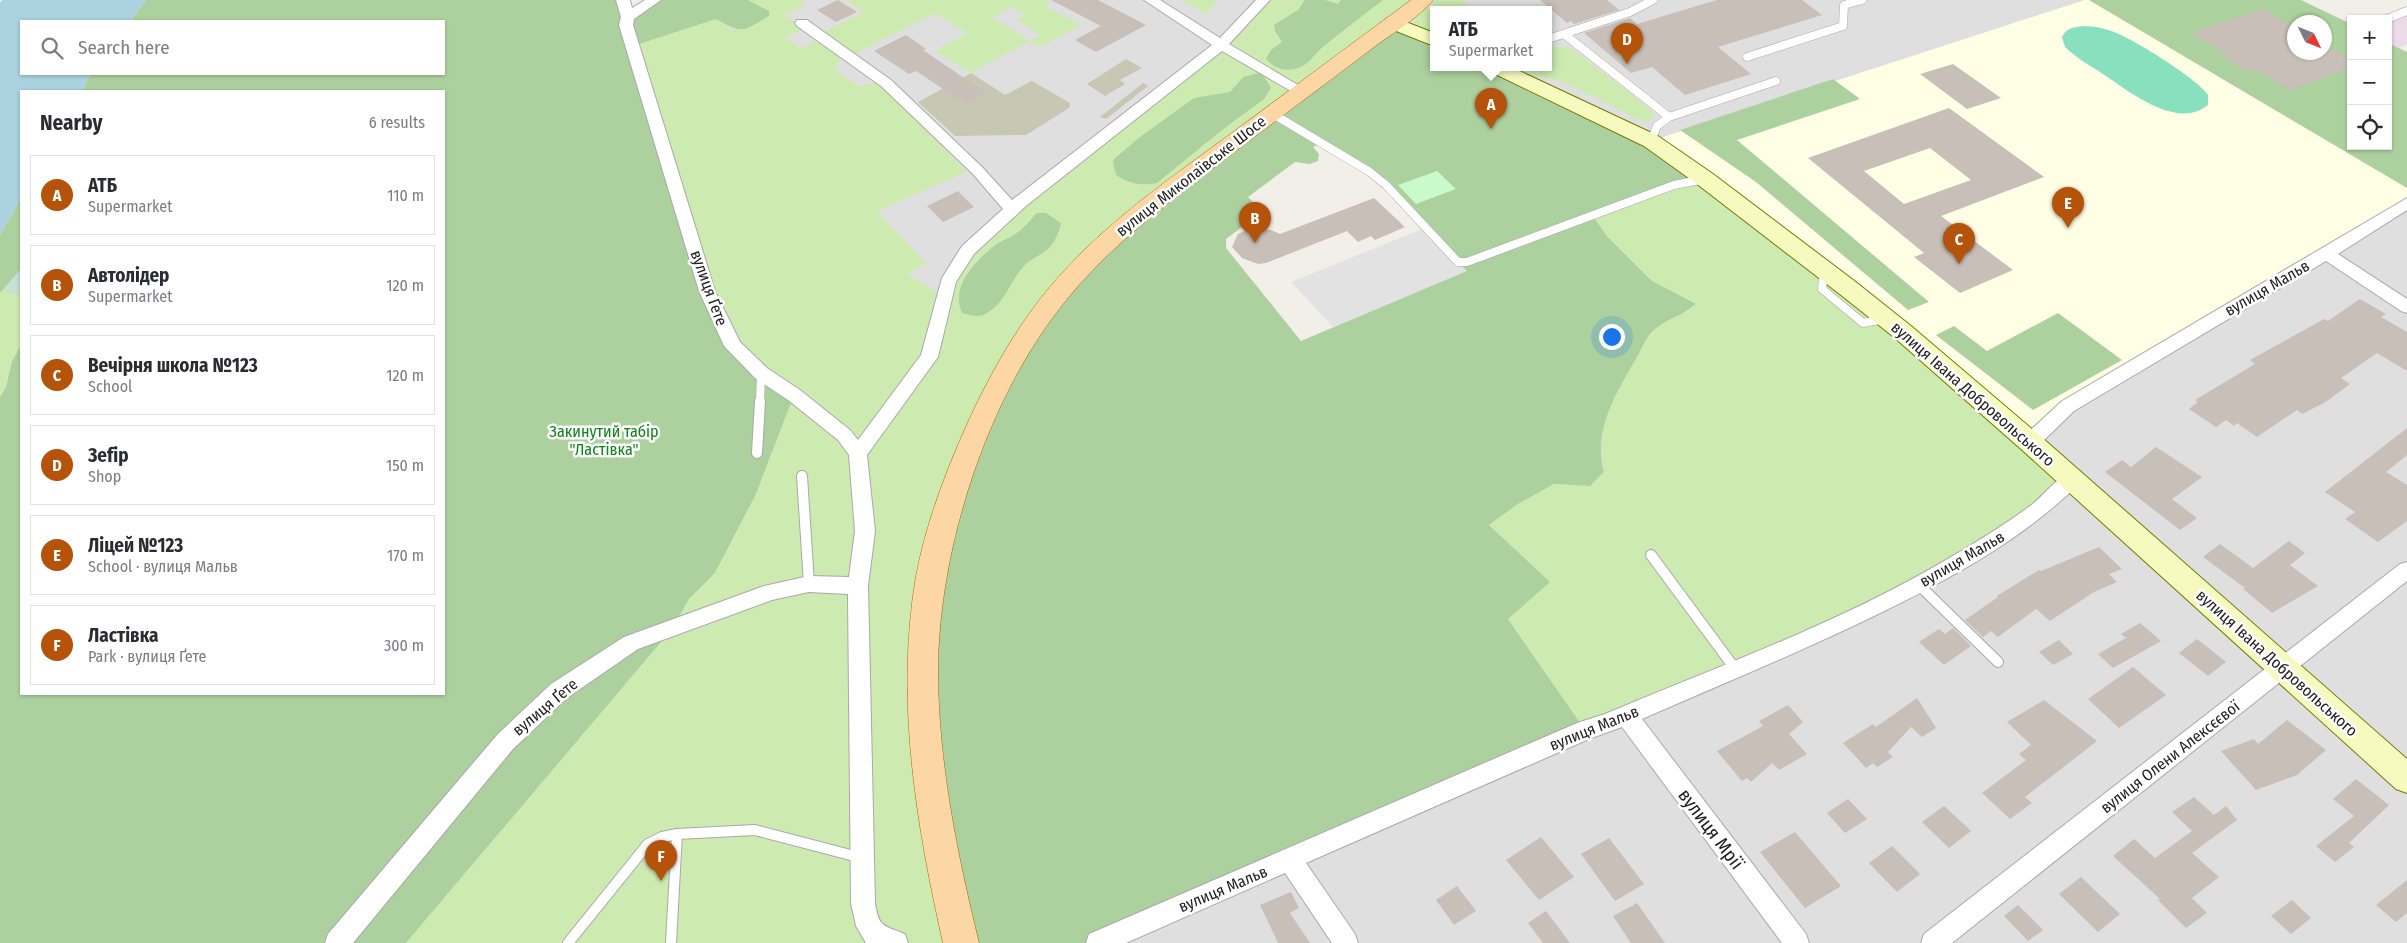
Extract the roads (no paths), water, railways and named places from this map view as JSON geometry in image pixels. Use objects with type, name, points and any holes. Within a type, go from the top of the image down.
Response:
[{"type":"main road","name":"вулиця Миколаївське Шосе","points":[[954,942],[924,746],[922,668],[931,577],[945,519],[963,468],[987,410],[1014,358],[1039,318],[1072,277],[1120,229],[1149,205],[1423,0]]},
{"type":"street","name":"вулиця Ґете","points":[[624,0],[628,17],[626,25],[707,291],[734,346],[761,372],[834,426],[844,435],[858,454]]},
{"type":"street","points":[[628,17],[654,0]]},
{"type":"street","points":[[1151,0],[1221,45],[1301,91]]},
{"type":"street","points":[[896,943],[875,937],[866,925],[863,903],[858,586],[865,531],[858,454],[929,357],[943,296],[958,265],[968,250],[1011,210],[1221,45],[1263,0]]},
{"type":"street","points":[[802,23],[856,58],[886,83],[978,171],[1011,210]]},
{"type":"street","points":[[1393,23],[1430,38]]},
{"type":"street","name":"вулиця Івана Добровольського","points":[[1504,71],[1652,141],[1705,179],[1886,318],[2030,442],[2407,779]]},
{"type":"street","name":"вулиця Мальв","points":[[2030,442],[2068,406],[2326,254],[2407,203]]},
{"type":"street","points":[[2326,254],[2407,307]]},
{"type":"street","name":"вулиця Мальв","points":[[1098,943],[1585,730],[1626,715],[1811,638],[1919,585],[2000,538],[2042,507],[2072,480]]},
{"type":"street","name":"вулиця Олени Алексєєвої","points":[[1933,943],[2407,570]]},
{"type":"street","name":"вулиця Ґете","points":[[337,943],[505,742],[559,691],[631,644],[771,592],[809,584],[858,586]]},
{"type":"street","name":"вулиця Мрії","points":[[1626,715],[1797,943]]},
{"type":"street","points":[[1290,860],[1346,943]]},
{"type":"lane","points":[[1552,38],[1630,12],[1653,0]]},
{"type":"lane","points":[[1747,57],[1843,26],[1844,5],[1862,0]]},
{"type":"lane","points":[[2392,17],[2407,11]]},
{"type":"lane","points":[[1564,34],[1669,117]]},
{"type":"lane","points":[[1652,141],[1657,126],[1669,117],[1776,81]]},
{"type":"lane","points":[[1273,114],[1370,172],[1386,185],[1458,262],[1468,262],[1674,185],[1705,179]]},
{"type":"lane","points":[[757,453],[761,372]]},
{"type":"lane","points":[[802,476],[809,584]]},
{"type":"lane","points":[[1651,555],[1736,670]]},
{"type":"lane","points":[[1919,585],[1998,662]]},
{"type":"lane","points":[[568,943],[648,844],[662,837],[677,834],[755,830],[863,858]]},
{"type":"lane","points":[[671,943],[677,834]]},
{"type":"water","points":[[2,0],[146,0],[131,20],[20,20],[20,75],[90,75],[82,90],[20,90],[20,200],[0,235],[0,3]]},
{"type":"place","name":"Зеfір","points":[[1627,64]]},
{"type":"place","name":"АТБ","points":[[1491,129]]},
{"type":"place","name":"Ліцей №123","points":[[2068,228]]},
{"type":"place","name":"Автолідер","points":[[1255,243]]},
{"type":"place","name":"Вечірня школа №123","points":[[1959,264]]},
{"type":"place","name":"Ластівка","points":[[661,881]]},
{"type":"park label","name":"Закинутий табір \"Ластівка\"","points":[[604,440]]}]
